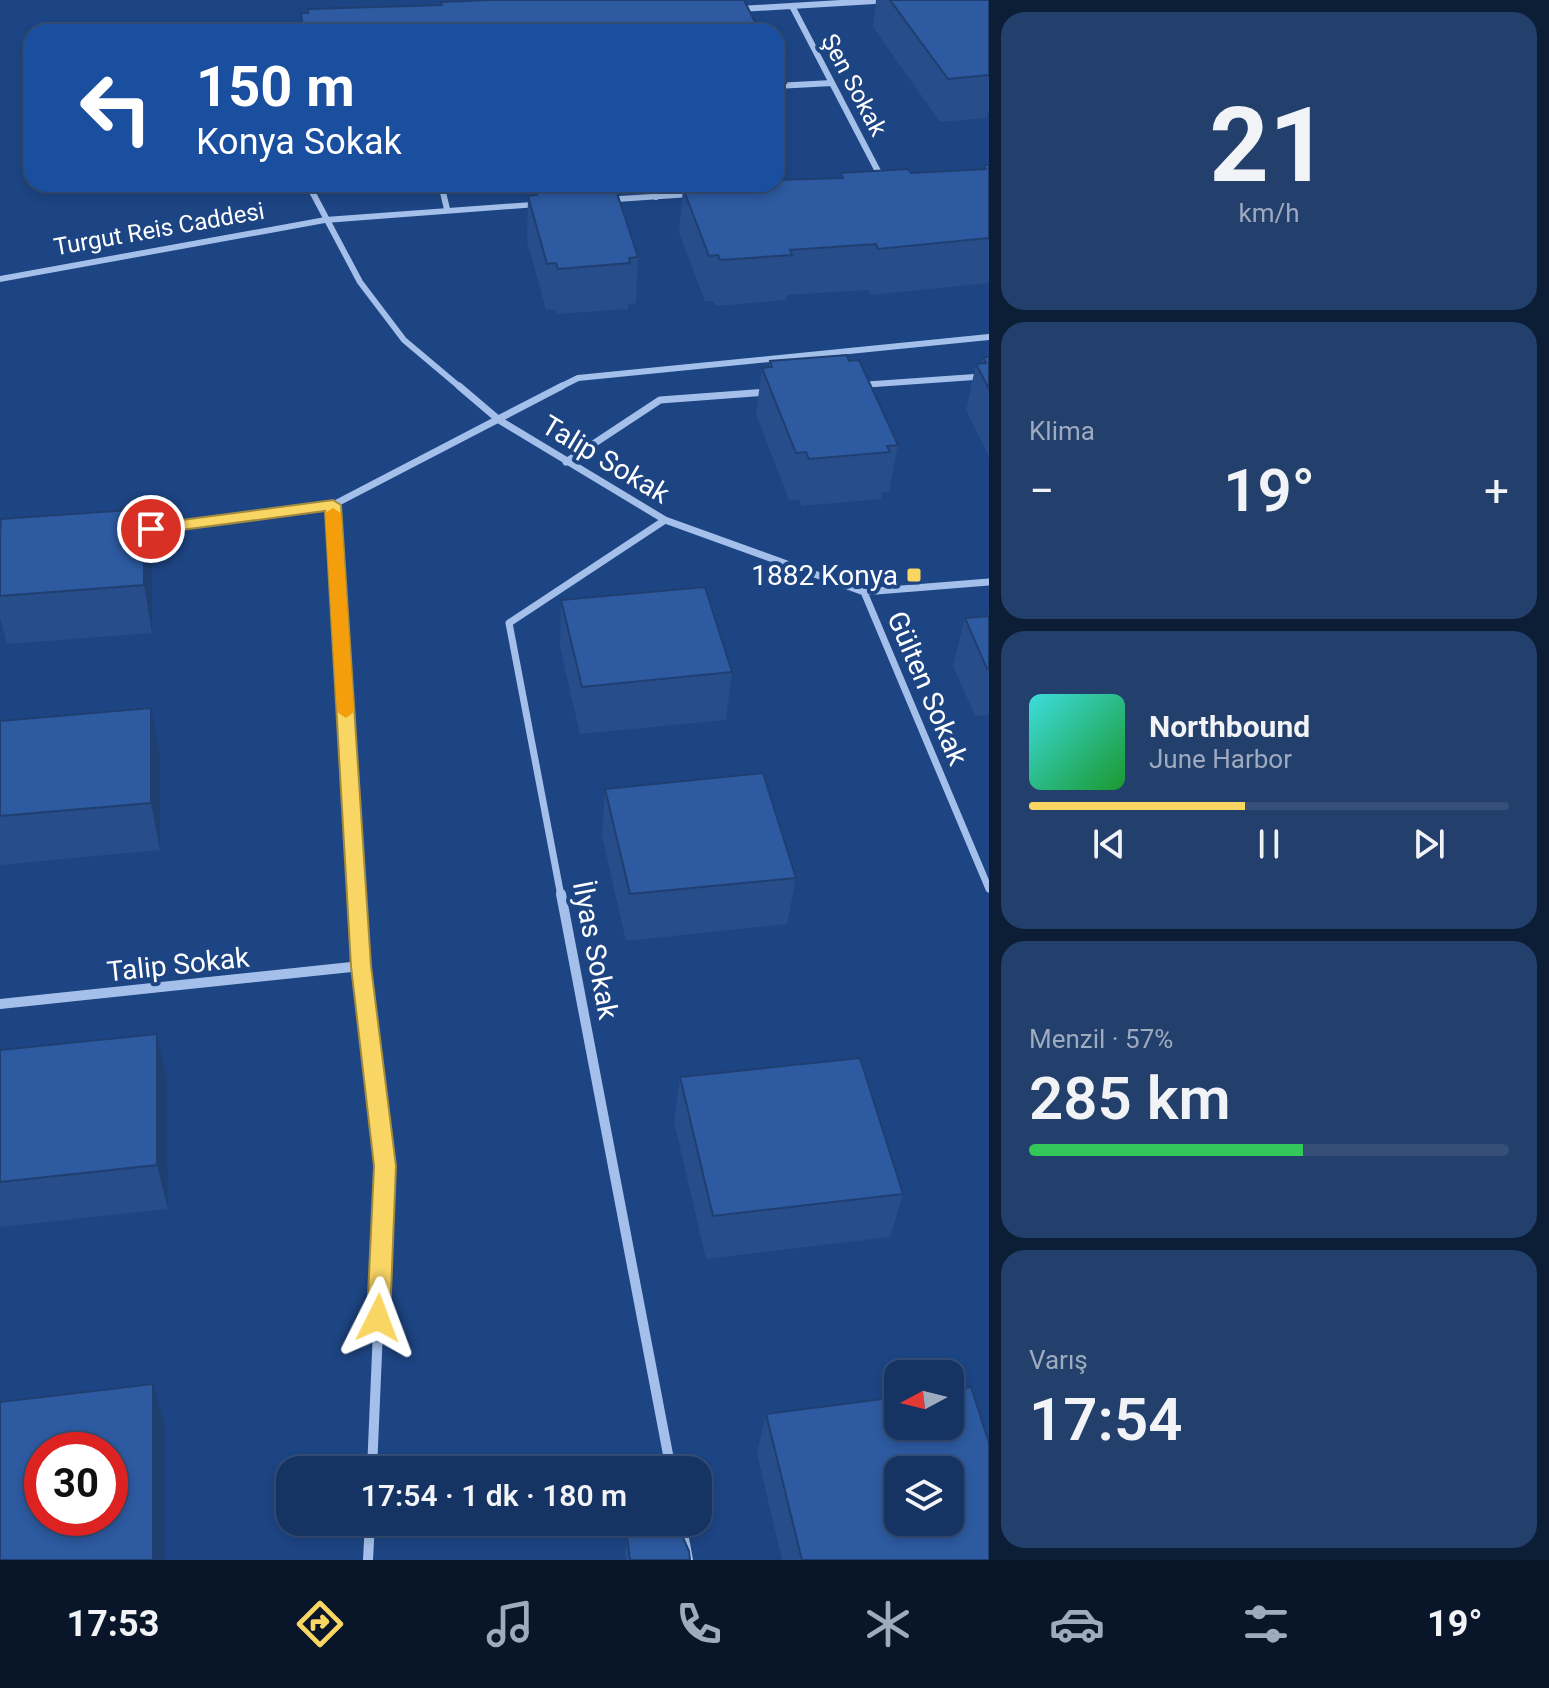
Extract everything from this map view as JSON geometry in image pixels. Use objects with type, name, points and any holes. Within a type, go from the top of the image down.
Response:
[{"type":"street","points":[[731,9],[891,0]]},
{"type":"street","name":"Şen Sokak","points":[[792,6],[884,181]]},
{"type":"street","points":[[784,86],[832,83]]},
{"type":"street","points":[[868,182],[899,180]]},
{"type":"street","name":"Talip Sokak","points":[[312,192],[360,282],[404,340],[499,420],[665,520],[864,592],[989,582]]},
{"type":"street","points":[[443,192],[447,209]]},
{"type":"street","points":[[654,192],[656,197]]},
{"type":"street","points":[[582,202],[717,193]]},
{"type":"street","name":"Turgut Reis Caddesi","points":[[0,279],[325,220],[552,203]]},
{"type":"street","points":[[127,532],[333,505],[578,378],[989,337]]},
{"type":"street","points":[[844,387],[989,376]]},
{"type":"street","points":[[566,462],[660,400],[782,391]]},
{"type":"street","points":[[333,505],[361,966],[385,1166],[373,1456]]},
{"type":"street","name":"İlyas Sokak","points":[[665,520],[509,623],[668,1456]]},
{"type":"street","name":"Gülten Sokak","points":[[864,592],[989,889]]},
{"type":"street","name":"Talip Sokak","points":[[0,1004],[361,966]]},
{"type":"street","points":[[368,1560],[369,1536]]},
{"type":"street","points":[[684,1536],[688,1560]]},
{"type":"building","points":[[744,0],[756,24],[302,24],[301,13],[308,13],[308,9],[442,5],[441,2]]},
{"type":"building","points":[[890,0],[989,0],[989,75],[948,79]]},
{"type":"building","points":[[983,165],[989,165],[989,238],[878,249],[876,244],[790,250],[792,255],[720,260],[718,255],[709,256],[685,192],[784,192],[784,180],[843,178],[840,173],[986,169]]},
{"type":"building","points":[[536,192],[617,192],[638,257],[629,258],[630,263],[558,269],[556,263],[547,264],[528,196],[537,195]]},
{"type":"building","points":[[847,355],[849,361],[859,360],[898,445],[887,446],[890,452],[809,459],[806,452],[796,453],[762,368],[772,367],[770,361]]},
{"type":"building","points":[[983,357],[989,357],[989,389],[976,364],[986,363]]},
{"type":"building","points":[[144,509],[144,585],[0,596],[1,519]]},
{"type":"building","points":[[705,587],[732,672],[582,687],[561,600]]},
{"type":"building","points":[[989,616],[989,669],[987,669],[965,618]]},
{"type":"building","points":[[151,708],[151,803],[0,816],[0,721]]},
{"type":"building","points":[[763,773],[796,878],[630,894],[605,789]]},
{"type":"building","points":[[157,1034],[157,1165],[0,1182],[0,1050]]},
{"type":"building","points":[[860,1058],[903,1194],[713,1216],[680,1077]]},
{"type":"building","points":[[153,1384],[153,1560],[0,1560],[0,1402]]},
{"type":"building","points":[[971,1387],[989,1443],[989,1560],[802,1560],[766,1414],[884,1399],[884,1440],[964,1440],[964,1388]]},
{"type":"building","points":[[682,1536],[690,1560],[630,1560],[627,1537]]},
{"type":"slow traffic","points":[[333,513],[346,712]]},
{"type":"place","name":"1882 Konya","points":[[914,575]]},
{"type":"route","points":[[151,529],[333,505],[361,966],[385,1166],[378,1318]]}]
